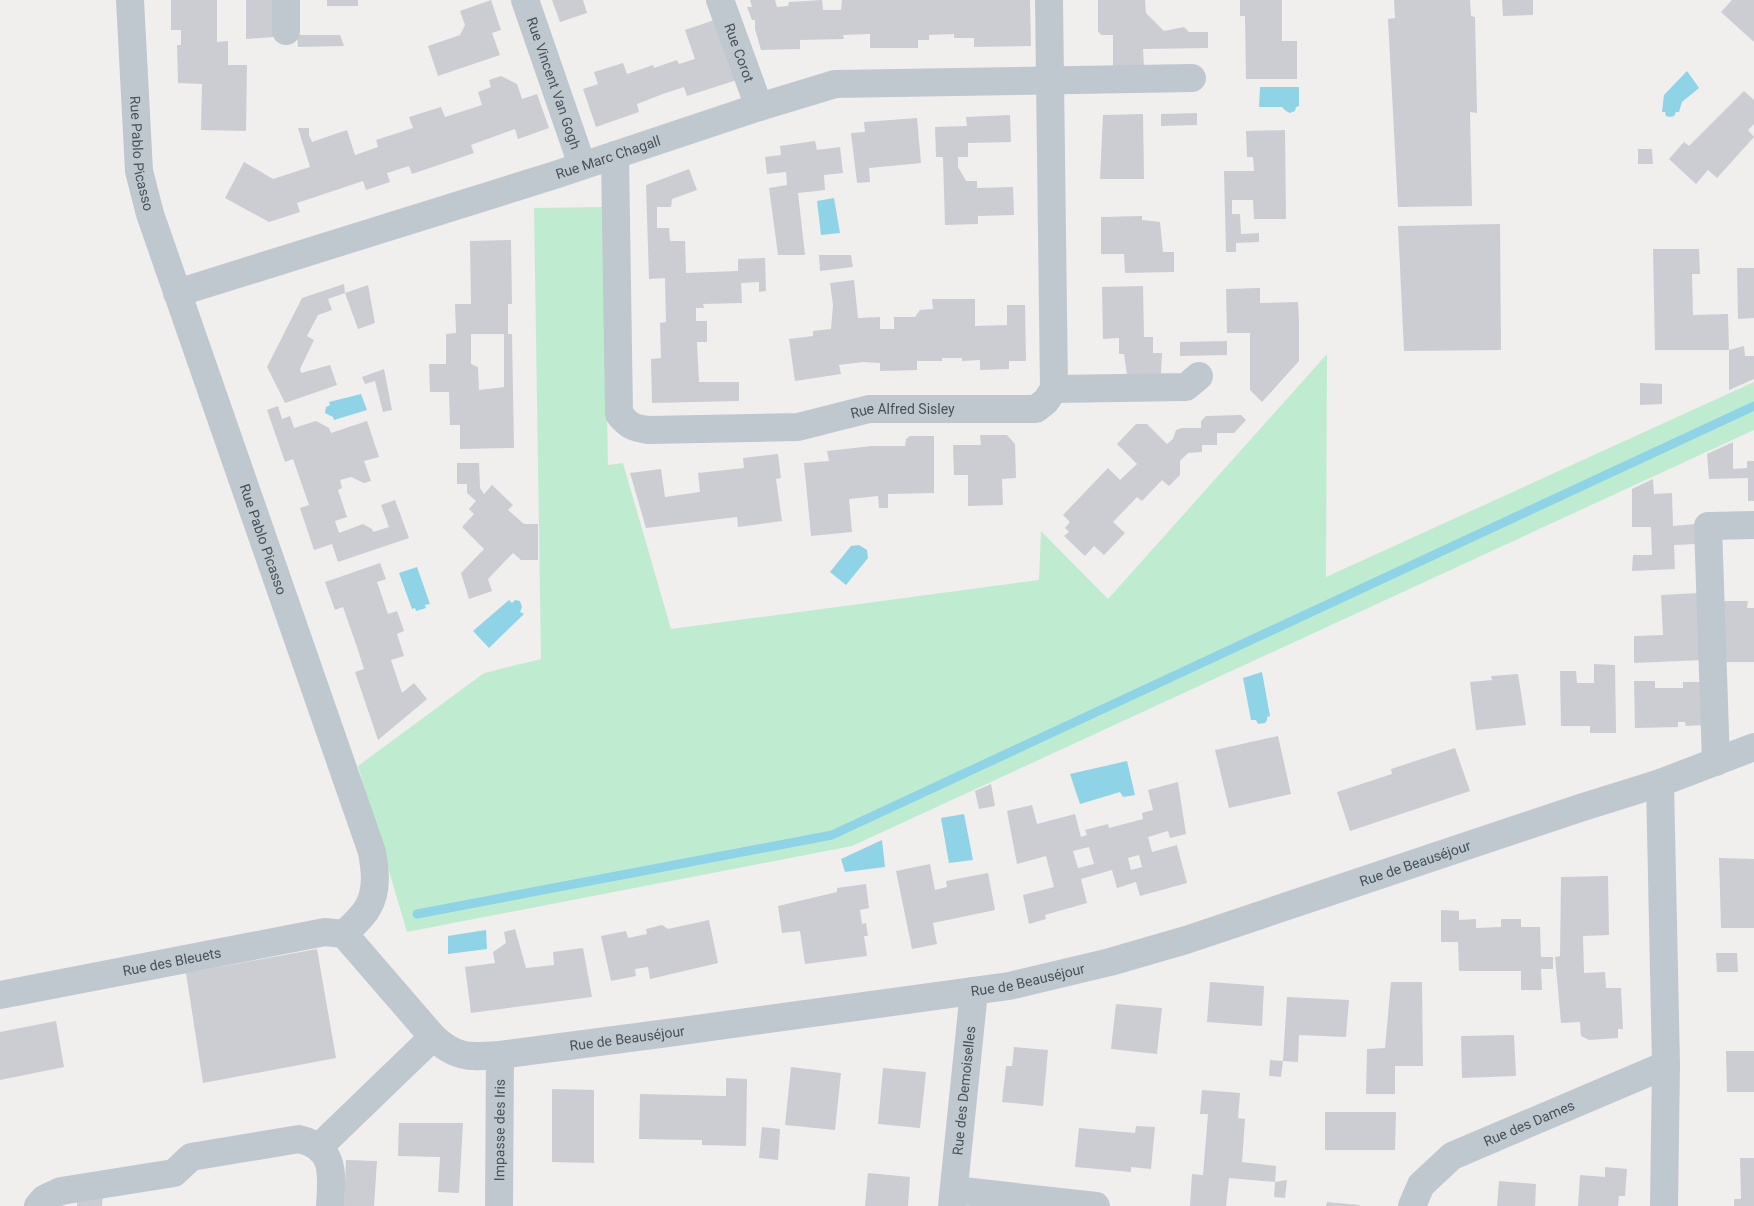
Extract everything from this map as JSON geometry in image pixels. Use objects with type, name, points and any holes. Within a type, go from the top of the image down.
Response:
[{"type":"street","name":"Rue Pablo Picasso","points":[[130,0],[140,171],[150,214],[372,852],[375,872],[374,890],[368,907],[344,934]]},
{"type":"street","points":[[286,0],[286,31]]},
{"type":"street","name":"Rue Vincent Van Gogh","points":[[524,0],[582,165]]},
{"type":"street","name":"Rue Corot","points":[[720,0],[759,107]]},
{"type":"street","points":[[1049,0],[1054,389],[1186,387],[1199,376]]},
{"type":"street","name":"Rue Marc Chagall","points":[[177,293],[536,181],[759,107],[836,84],[1192,78]]},
{"type":"street","name":"Rue Alfred Sisley","points":[[615,155],[619,414],[628,424],[649,430],[798,428],[869,410],[1036,409],[1046,401],[1054,389]]},
{"type":"street","points":[[1716,762],[1708,526],[1754,525]]},
{"type":"street","name":"Rue de Beauséjour","points":[[433,1037],[445,1048],[459,1054],[475,1056],[500,1054],[974,991],[1025,982],[1110,962],[1186,940],[1580,808],[1660,784],[1754,746]]},
{"type":"street","points":[[1660,784],[1666,1065],[1664,1206]]},
{"type":"street","name":"Rue des Bleuets","points":[[0,995],[325,932],[344,934]]},
{"type":"street","points":[[320,1147],[433,1037],[344,934]]},
{"type":"street","name":"Rue des Demoiselles","points":[[974,991],[953,1198],[1096,1206]]},
{"type":"street","name":"Impasse des Iris","points":[[499,1206],[500,1054]]},
{"type":"street","name":"Rue des Dames","points":[[1412,1206],[1421,1185],[1452,1156],[1666,1065]]},
{"type":"street","points":[[38,1206],[44,1199],[61,1192],[174,1173],[191,1157],[299,1139],[320,1147],[326,1154],[332,1180],[330,1206]]},
{"type":"green space","points":[[603,207],[608,465],[623,463],[671,629],[1039,580],[1041,531],[1108,599],[1327,354],[1326,577],[1754,382],[1754,430],[852,846],[407,932],[358,766],[484,673],[541,659],[534,208]]},
{"type":"water","points":[[1687,71],[1699,88],[1682,102],[1679,112],[1676,112],[1674,116],[1666,116],[1665,112],[1662,112],[1664,95]]},
{"type":"water","points":[[1260,87],[1299,87],[1299,106],[1290,113],[1282,107],[1259,107]]},
{"type":"water","points":[[834,198],[840,233],[821,235],[817,201]]},
{"type":"water","points":[[361,394],[367,410],[334,420],[333,417],[325,413],[326,407],[330,405],[329,402]]},
{"type":"water","points":[[859,545],[867,550],[868,558],[846,585],[830,572],[851,546]]},
{"type":"water","points":[[417,567],[430,604],[425,605],[426,608],[416,611],[415,608],[412,609],[399,573]]},
{"type":"water","points":[[509,600],[512,603],[515,600],[520,601],[522,607],[520,612],[524,614],[489,648],[473,631]]},
{"type":"water","points":[[1262,672],[1270,716],[1267,717],[1265,723],[1258,724],[1256,720],[1251,720],[1243,678]]},
{"type":"water","points":[[1127,761],[1135,795],[1123,797],[1120,792],[1080,804],[1070,774]]},
{"type":"water","points":[[964,814],[973,860],[949,863],[941,818]]},
{"type":"water","points":[[882,840],[885,867],[845,872],[841,859]]},
{"type":"water","points":[[486,930],[487,949],[448,954],[448,936]]},
{"type":"building","points":[[171,0],[217,0],[217,42],[228,41],[228,65],[247,65],[246,131],[201,130],[202,84],[178,83],[177,45],[181,45],[181,30],[171,30]]},
{"type":"building","points":[[246,0],[273,0],[274,37],[246,39]]},
{"type":"building","points":[[327,0],[358,0],[358,6],[327,6]]},
{"type":"building","points":[[491,0],[501,30],[492,33],[500,55],[438,76],[428,46],[460,35],[465,25],[460,11]]},
{"type":"building","points":[[552,0],[583,0],[587,13],[560,22]]},
{"type":"building","points":[[750,0],[775,0],[777,7],[788,6],[789,2],[822,0],[823,10],[841,10],[842,0],[1030,0],[1031,46],[974,47],[974,38],[954,38],[954,34],[929,35],[929,40],[918,40],[918,48],[870,48],[870,34],[843,35],[844,39],[800,40],[800,49],[761,50],[755,29],[755,20],[752,20],[747,7],[752,7]]},
{"type":"building","points":[[1098,0],[1145,0],[1146,13],[1164,31],[1184,27],[1189,32],[1208,32],[1208,48],[1143,49],[1144,67],[1113,67],[1113,35],[1101,35],[1098,31]]},
{"type":"building","points":[[1240,0],[1282,0],[1282,41],[1297,41],[1297,79],[1246,79],[1245,16],[1240,16]]},
{"type":"building","points":[[1394,0],[1470,0],[1471,16],[1475,17],[1477,113],[1470,112],[1472,206],[1398,207],[1388,19],[1395,18]]},
{"type":"building","points":[[1502,0],[1533,0],[1533,15],[1503,16]]},
{"type":"building","points":[[1732,0],[1754,0],[1754,42],[1721,12]]},
{"type":"building","points":[[717,19],[737,80],[687,96],[684,87],[663,94],[637,104],[639,112],[596,127],[583,89],[598,84],[594,72],[623,63],[627,74],[653,65],[654,68],[677,60],[679,64],[695,59],[685,30]]},
{"type":"building","points":[[297,35],[340,35],[344,46],[298,47]]},
{"type":"building","points":[[501,76],[517,84],[522,99],[537,94],[549,128],[518,139],[515,129],[471,145],[474,153],[412,174],[409,166],[387,173],[390,182],[366,190],[363,181],[297,203],[300,212],[269,222],[225,198],[244,162],[273,179],[310,167],[298,128],[309,128],[312,142],[347,130],[355,155],[378,147],[376,140],[413,128],[409,117],[441,107],[445,117],[482,105],[478,92],[491,87],[489,80]]},
{"type":"building","points":[[1744,91],[1754,100],[1754,124],[1748,130],[1754,137],[1717,178],[1708,170],[1696,184],[1669,159],[1684,142],[1689,146]]},
{"type":"building","points":[[1197,113],[1197,125],[1161,126],[1161,114]]},
{"type":"building","points":[[1143,114],[1144,179],[1100,179],[1103,115]]},
{"type":"building","points":[[1010,115],[1011,142],[968,143],[968,157],[958,157],[958,167],[966,181],[977,181],[977,188],[1013,187],[1014,215],[978,216],[978,224],[945,225],[943,157],[936,157],[935,127],[967,126],[966,117]]},
{"type":"building","points":[[917,118],[921,163],[869,168],[870,182],[857,183],[851,133],[865,132],[864,122]]},
{"type":"building","points":[[1285,130],[1286,219],[1254,219],[1253,200],[1232,200],[1232,214],[1240,214],[1241,234],[1259,233],[1259,242],[1236,243],[1236,252],[1226,252],[1224,171],[1254,171],[1253,157],[1247,157],[1246,131]]},
{"type":"building","points":[[815,141],[817,150],[840,147],[843,173],[824,175],[825,190],[798,193],[805,255],[778,255],[769,188],[787,185],[786,172],[767,174],[765,157],[781,155],[780,146]]},
{"type":"building","points":[[1638,149],[1652,149],[1653,164],[1638,164]]},
{"type":"building","points":[[689,169],[697,190],[672,199],[671,207],[657,207],[657,228],[669,228],[670,241],[685,241],[686,273],[738,271],[738,259],[765,258],[766,291],[759,292],[759,282],[741,283],[742,303],[703,304],[704,308],[696,308],[696,321],[707,321],[707,342],[697,342],[699,382],[739,382],[739,401],[652,403],[651,359],[661,358],[660,323],[666,322],[665,278],[649,279],[646,185]]},
{"type":"building","points":[[1142,216],[1142,220],[1160,222],[1163,252],[1174,252],[1174,272],[1125,273],[1124,254],[1101,254],[1101,217]]},
{"type":"building","points":[[1500,224],[1501,350],[1404,351],[1398,226]]},
{"type":"building","points":[[511,240],[512,304],[508,304],[508,334],[512,334],[514,448],[460,449],[460,425],[450,425],[449,392],[430,392],[429,364],[446,364],[446,334],[456,333],[455,304],[471,304],[470,241]],"holes":[[[471,334],[504,334],[504,387],[479,390],[478,367],[471,364]]]},
{"type":"building","points":[[1653,249],[1699,249],[1700,274],[1692,274],[1693,315],[1728,314],[1729,350],[1655,350]]},
{"type":"building","points":[[819,255],[851,255],[853,267],[820,271]]},
{"type":"building","points":[[1737,268],[1754,268],[1754,318],[1738,319]]},
{"type":"building","points":[[854,280],[858,318],[880,317],[880,329],[894,329],[894,317],[915,317],[920,310],[933,309],[932,299],[975,299],[975,326],[1007,325],[1007,305],[1025,305],[1026,361],[1009,361],[1009,369],[980,370],[980,360],[962,361],[962,358],[942,358],[942,361],[917,361],[917,370],[880,371],[880,363],[863,362],[839,365],[841,374],[795,381],[789,339],[813,336],[813,331],[831,329],[833,305],[830,283]]},
{"type":"building","points":[[344,284],[345,293],[328,299],[332,310],[318,315],[307,336],[314,340],[300,369],[301,373],[330,365],[337,385],[285,403],[267,367],[302,298]]},
{"type":"building","points":[[368,285],[375,323],[358,329],[345,293]]},
{"type":"building","points":[[1143,286],[1144,337],[1153,337],[1153,353],[1162,353],[1161,374],[1127,375],[1124,354],[1119,354],[1119,338],[1103,339],[1102,287]]},
{"type":"building","points":[[1260,288],[1260,303],[1298,302],[1299,321],[1299,361],[1262,402],[1250,390],[1250,333],[1227,333],[1226,289]]},
{"type":"building","points":[[1227,341],[1227,355],[1180,356],[1180,342]]},
{"type":"building","points":[[1744,346],[1745,356],[1754,356],[1754,379],[1729,390],[1729,350]]},
{"type":"building","points":[[384,369],[392,410],[383,412],[375,381],[365,384],[362,377]]},
{"type":"building","points":[[1640,383],[1662,384],[1662,404],[1640,405]]},
{"type":"building","points":[[278,406],[282,419],[290,416],[294,428],[316,421],[329,428],[331,433],[367,421],[379,457],[364,461],[371,481],[364,483],[351,477],[340,480],[342,488],[338,490],[347,517],[335,521],[339,533],[363,524],[372,529],[373,532],[389,527],[381,505],[395,500],[409,538],[338,562],[332,544],[314,550],[300,508],[309,505],[293,459],[285,462],[267,410]]},
{"type":"building","points":[[1241,415],[1246,420],[1234,433],[1217,433],[1217,445],[1202,445],[1202,452],[1188,453],[1180,461],[1180,475],[1169,486],[1162,480],[1142,501],[1137,497],[1113,522],[1125,533],[1104,555],[1094,546],[1085,556],[1064,536],[1069,532],[1065,528],[1070,522],[1063,515],[1108,468],[1120,480],[1137,464],[1117,444],[1136,424],[1147,424],[1167,444],[1173,439],[1176,430],[1182,428],[1201,428],[1201,421],[1206,416]]},
{"type":"building","points":[[980,435],[1007,435],[1015,444],[1016,478],[1002,479],[1003,505],[968,506],[968,475],[954,475],[953,445],[981,445]]},
{"type":"building","points":[[910,436],[934,436],[934,493],[888,494],[888,508],[879,508],[878,496],[849,499],[852,532],[811,536],[804,463],[829,461],[827,451],[872,446],[905,446],[906,439]]},
{"type":"building","points":[[1733,442],[1733,469],[1747,468],[1747,461],[1754,461],[1754,501],[1748,501],[1748,478],[1709,479],[1707,454]]},
{"type":"building","points":[[778,454],[781,478],[776,479],[782,521],[738,527],[737,517],[646,528],[630,473],[661,469],[665,497],[700,492],[698,473],[744,468],[743,458]]},
{"type":"building","points":[[457,463],[479,463],[480,488],[484,494],[492,485],[513,505],[508,510],[524,524],[538,524],[538,560],[521,560],[513,553],[488,579],[492,591],[469,599],[461,573],[484,549],[462,527],[474,514],[469,509],[476,501],[467,493],[467,484],[457,484]]},
{"type":"building","points":[[1653,479],[1654,494],[1672,493],[1673,526],[1696,524],[1697,544],[1674,545],[1675,569],[1632,571],[1633,555],[1652,555],[1651,527],[1632,527],[1632,489]]},
{"type":"building","points":[[380,563],[386,579],[377,582],[388,614],[397,611],[404,631],[397,634],[404,656],[391,660],[402,693],[414,683],[427,699],[378,740],[355,672],[364,669],[357,647],[343,607],[335,610],[325,582]]},
{"type":"building","points":[[1699,593],[1702,660],[1634,663],[1634,636],[1663,635],[1661,595]]},
{"type":"building","points":[[1723,601],[1748,601],[1747,608],[1754,608],[1754,662],[1724,662]]},
{"type":"building","points":[[1594,664],[1615,665],[1616,733],[1590,733],[1590,726],[1561,726],[1560,671],[1576,671],[1577,683],[1594,683]]},
{"type":"building","points":[[1518,674],[1526,725],[1476,730],[1470,682],[1492,680],[1491,676]]},
{"type":"building","points":[[1634,681],[1655,681],[1655,688],[1683,688],[1683,682],[1703,682],[1705,725],[1686,726],[1685,722],[1678,722],[1678,727],[1635,728]]},
{"type":"building","points":[[1278,736],[1291,794],[1229,808],[1215,750]]},
{"type":"building","points":[[1455,748],[1470,791],[1350,831],[1337,792],[1392,774],[1391,769]]},
{"type":"building","points":[[1178,782],[1186,834],[1170,838],[1168,831],[1148,837],[1152,852],[1177,845],[1187,883],[1140,896],[1136,882],[1117,888],[1112,870],[1081,879],[1087,903],[1045,915],[1046,919],[1029,924],[1023,895],[1054,887],[1046,856],[1017,864],[1007,811],[1032,805],[1037,824],[1075,814],[1081,837],[1087,835],[1085,830],[1108,824],[1109,828],[1143,819],[1142,813],[1153,810],[1148,790]],"holes":[[[1089,847],[1094,864],[1078,868],[1073,851]],[[1139,855],[1142,867],[1131,870],[1128,858]]]},
{"type":"building","points":[[991,784],[995,806],[979,809],[975,791]]},
{"type":"building","points":[[1719,858],[1754,859],[1754,928],[1721,928]]},
{"type":"building","points":[[930,864],[935,890],[947,887],[946,881],[988,873],[995,910],[933,923],[937,944],[912,949],[896,871]]},
{"type":"building","points":[[1608,876],[1609,935],[1583,936],[1584,973],[1605,972],[1606,988],[1621,988],[1623,1029],[1618,1029],[1618,1038],[1589,1040],[1581,1036],[1580,1022],[1561,1023],[1555,957],[1560,956],[1561,877]]},
{"type":"building","points":[[866,884],[869,908],[860,910],[862,924],[866,923],[868,936],[864,936],[867,956],[805,964],[800,931],[782,933],[778,906],[837,892],[837,888]]},
{"type":"building","points":[[1441,910],[1459,911],[1459,920],[1476,919],[1476,928],[1501,927],[1501,919],[1521,919],[1521,927],[1540,927],[1541,957],[1553,957],[1553,969],[1541,969],[1542,990],[1521,990],[1521,971],[1459,971],[1458,942],[1441,942]]},
{"type":"building","points":[[709,920],[718,963],[650,979],[648,967],[635,969],[636,976],[611,981],[601,936],[626,931],[628,938],[647,934],[646,929],[662,925],[668,929]]},
{"type":"building","points":[[515,929],[526,968],[554,965],[553,952],[583,948],[592,997],[471,1013],[465,967],[495,963],[493,952],[506,943],[504,932]]},
{"type":"building","points":[[317,949],[336,1058],[203,1083],[186,973]]},
{"type":"building","points":[[1716,953],[1737,953],[1738,972],[1717,972]]},
{"type":"building","points":[[1210,982],[1264,986],[1262,1026],[1207,1022]]},
{"type":"building","points":[[1391,982],[1422,982],[1423,1066],[1395,1066],[1395,1094],[1366,1094],[1367,1049],[1385,1048]]},
{"type":"building","points":[[1287,997],[1349,1000],[1346,1037],[1299,1035],[1298,1062],[1283,1061]]},
{"type":"building","points":[[1116,1004],[1162,1008],[1157,1054],[1111,1049]]},
{"type":"building","points":[[56,1021],[64,1067],[0,1080],[0,1032]]},
{"type":"building","points":[[1514,1035],[1516,1076],[1462,1078],[1461,1036]]},
{"type":"building","points":[[1014,1047],[1048,1050],[1043,1106],[1002,1102],[1006,1066],[1012,1066]]},
{"type":"building","points":[[1726,1051],[1754,1051],[1754,1092],[1727,1092]]},
{"type":"building","points":[[1270,1060],[1283,1061],[1281,1077],[1269,1076]]},
{"type":"building","points":[[791,1067],[841,1073],[835,1130],[785,1125]]},
{"type":"building","points":[[883,1068],[926,1072],[920,1128],[878,1124]]},
{"type":"building","points":[[726,1078],[747,1079],[746,1146],[702,1145],[702,1140],[639,1139],[640,1094],[726,1096]]},
{"type":"building","points":[[552,1089],[594,1090],[594,1163],[552,1162]]},
{"type":"building","points":[[1202,1090],[1240,1093],[1238,1118],[1245,1119],[1242,1162],[1276,1166],[1275,1182],[1229,1178],[1226,1206],[1190,1206],[1192,1174],[1203,1175],[1208,1114],[1200,1114]]},
{"type":"building","points":[[1325,1112],[1396,1112],[1395,1150],[1325,1150]]},
{"type":"building","points":[[399,1123],[463,1123],[459,1193],[438,1192],[440,1157],[398,1156]]},
{"type":"building","points":[[1136,1126],[1155,1127],[1151,1169],[1131,1167],[1131,1172],[1075,1167],[1079,1128],[1135,1133]]},
{"type":"building","points":[[762,1127],[780,1129],[778,1160],[759,1158]]},
{"type":"building","points":[[1740,1158],[1754,1158],[1754,1206],[1734,1206],[1734,1199],[1741,1199]]},
{"type":"building","points":[[346,1160],[377,1161],[374,1206],[344,1206]]},
{"type":"building","points":[[1605,1167],[1627,1169],[1625,1196],[1619,1196],[1618,1206],[1578,1206],[1580,1175],[1605,1177]]},
{"type":"building","points":[[868,1173],[910,1177],[908,1206],[865,1206]]},
{"type":"building","points":[[1287,1180],[1285,1198],[1274,1197],[1275,1182]]},
{"type":"building","points":[[1499,1181],[1536,1184],[1535,1206],[1497,1206]]},
{"type":"building","points":[[103,1194],[102,1206],[77,1206],[77,1198]]},
{"type":"building","points":[[1327,1202],[1360,1205],[1360,1206],[1326,1206]]},
{"type":"waterway","points":[[417,914],[832,835],[1754,406]]}]
